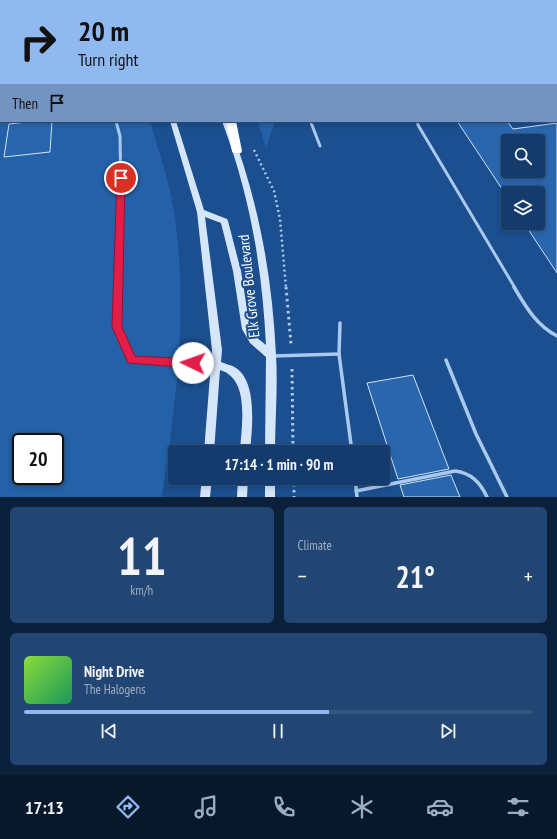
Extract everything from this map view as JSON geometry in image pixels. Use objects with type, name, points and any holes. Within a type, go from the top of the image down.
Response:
[{"type":"highway","points":[[231,122],[237,151]]},
{"type":"main road","points":[[173,122],[201,212],[217,350],[210,445]]},
{"type":"main road","name":"Elk Grove Boulevard","points":[[225,122],[237,151],[252,201],[260,240],[266,282],[272,356],[270,445]]},
{"type":"main road","points":[[201,212],[224,221],[237,271],[246,329],[253,340],[272,356]]},
{"type":"main road","points":[[216,365],[233,371],[242,383],[246,396],[244,445]]},
{"type":"main road","points":[[205,497],[206,485]]},
{"type":"main road","points":[[242,497],[243,485]]},
{"type":"main road","points":[[270,485],[270,497]]},
{"type":"lane","points":[[116,122],[120,136],[121,193],[117,327],[132,360],[216,365]]},
{"type":"lane","points":[[310,122],[320,146]]},
{"type":"lane","points":[[417,122],[531,315],[547,331],[557,336]]},
{"type":"lane","points":[[340,323],[340,354],[351,445]]},
{"type":"lane","points":[[272,356],[340,354]]},
{"type":"lane","points":[[446,360],[476,434],[507,497]]},
{"type":"lane","points":[[356,491],[455,471],[464,472],[474,478],[483,489],[487,497]]},
{"type":"lane","points":[[356,485],[357,497]]},
{"type":"path","points":[[294,485],[294,497]]},
{"type":"shaded area","points":[[0,122],[150,122],[167,178],[172,201],[178,249],[180,285],[179,355],[162,497],[0,497]]},
{"type":"shaded area","points":[[258,122],[275,122],[266,148]]},
{"type":"building","points":[[52,122],[50,152],[4,157],[9,124]]},
{"type":"building","points":[[458,122],[508,122],[513,129],[557,123],[557,273],[529,230],[545,230],[545,186],[501,186],[501,187]]},
{"type":"building","points":[[413,375],[449,469],[398,479],[390,454],[390,445],[387,445],[367,383]]},
{"type":"building","points":[[451,475],[460,497],[404,497],[400,485]]},
{"type":"route","points":[[121,178],[117,327],[132,360],[193,363]]}]
